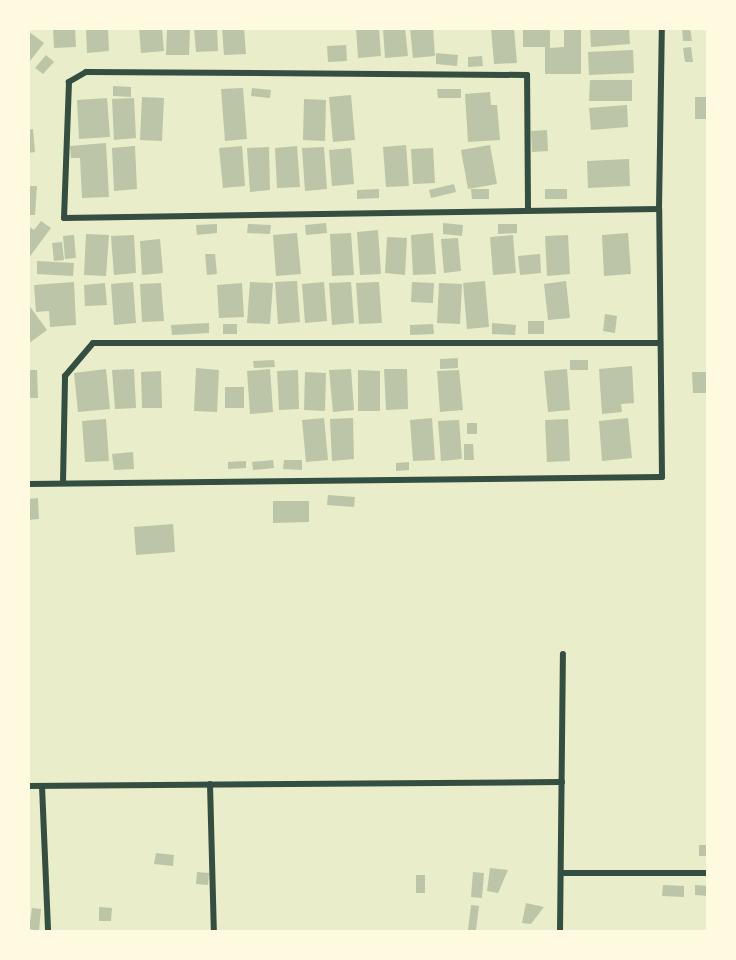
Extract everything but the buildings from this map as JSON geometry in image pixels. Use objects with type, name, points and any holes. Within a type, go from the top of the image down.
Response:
[{"type":"street","points":[[28,484],[662,477],[659,209],[662,28]]},
{"type":"street","points":[[528,209],[527,75],[86,72],[69,82],[64,218],[528,209],[659,209]]},
{"type":"street","points":[[63,483],[65,376],[93,343],[660,343]]},
{"type":"street","points":[[560,932],[563,654]]},
{"type":"street","points":[[28,786],[562,782]]},
{"type":"street","points":[[210,784],[214,932]]},
{"type":"street","points":[[42,786],[48,932]]},
{"type":"street","points":[[561,873],[708,873]]}]
